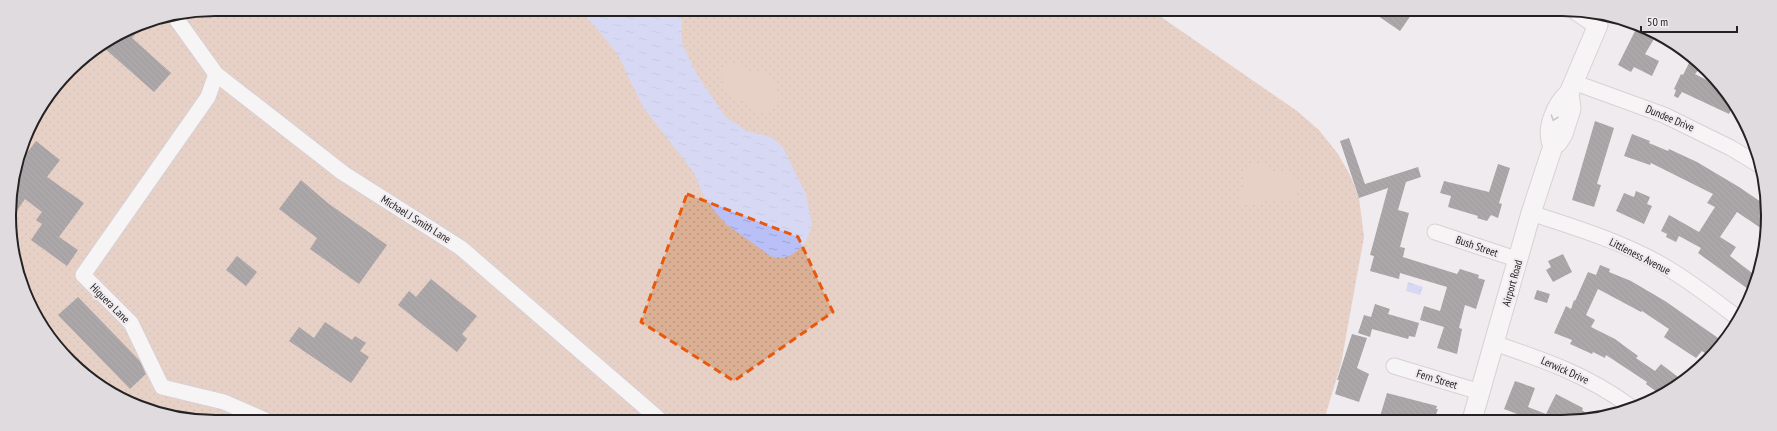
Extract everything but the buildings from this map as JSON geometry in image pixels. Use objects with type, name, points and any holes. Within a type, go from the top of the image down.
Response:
[{"type":"street","name":"Michael J Smith Lane","points":[[177,20],[216,74],[343,173],[461,248],[654,415]]},
{"type":"street","name":"Airport Road","points":[[1473,415],[1519,260],[1531,213],[1553,146],[1558,142],[1563,134],[1571,109],[1571,88],[1601,21]]},
{"type":"street","name":"Higuera Lane","points":[[216,74],[208,97],[83,275],[131,323],[162,387],[224,402],[254,415]]},
{"type":"street","name":"Dundee Drive","points":[[1571,88],[1664,115],[1724,144],[1753,161]]},
{"type":"street","name":"Littleness Avenue","points":[[1531,213],[1587,231],[1626,247],[1663,266],[1734,315]]},
{"type":"street","name":"Bush Street","points":[[1435,232],[1519,260]]},
{"type":"street","name":"Lerwick Drive","points":[[1494,344],[1554,364],[1588,380],[1626,404]]},
{"type":"street","name":"Fern Street","points":[[1394,366],[1480,392]]},
{"type":"highlighted area","points":[[687,194],[798,237],[833,312],[734,381],[641,322]]},
{"type":"shaded area","points":[[202,16],[1160,16],[1297,111],[1319,130],[1338,154],[1351,177],[1359,198],[1364,237],[1341,364],[1326,415],[202,415],[164,408],[139,400],[94,374],[74,357],[57,337],[31,292],[23,267],[18,242],[16,229],[16,202],[23,164],[31,139],[57,94],[74,74],[94,57],[139,31],[164,23],[189,18]]},
{"type":"shaded area","points":[[733,63],[737,64],[748,72],[765,74],[775,83],[778,90],[778,102],[771,111],[765,113],[753,110],[746,103],[730,94],[724,85],[722,74],[723,70],[727,66]]},
{"type":"shaded area","points":[[1256,163],[1276,172],[1291,174],[1297,177],[1300,186],[1296,197],[1287,201],[1267,199],[1252,205],[1240,202],[1239,195],[1244,183],[1246,169],[1251,164]]},
{"type":"water","points":[[585,16],[682,16],[682,41],[685,50],[698,76],[726,117],[747,131],[771,137],[783,147],[806,194],[812,224],[805,242],[798,250],[790,256],[782,258],[772,257],[727,225],[715,212],[702,192],[694,173],[643,107],[618,55]]},
{"type":"water","points":[[1408,282],[1423,287],[1420,295],[1406,291]]}]
